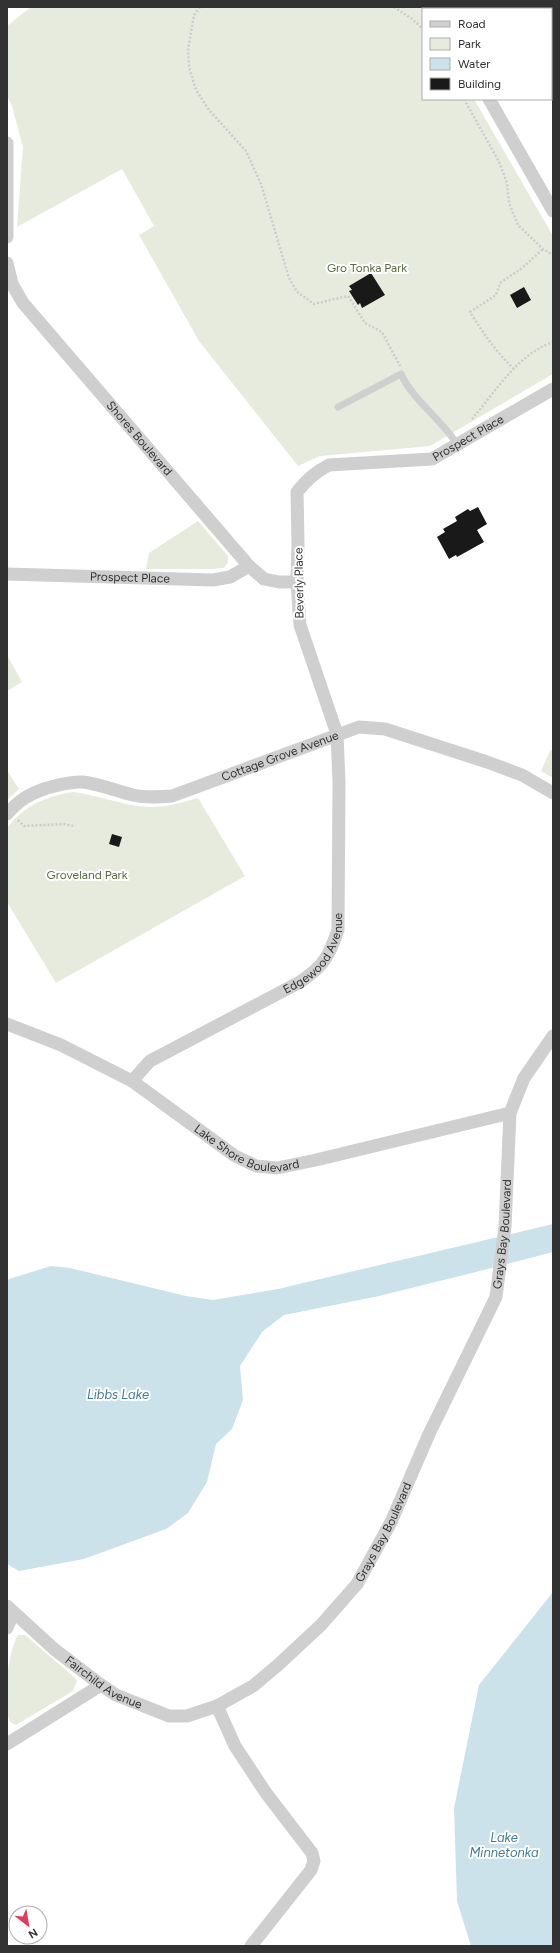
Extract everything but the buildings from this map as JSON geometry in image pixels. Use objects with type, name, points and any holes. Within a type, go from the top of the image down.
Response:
[{"type":"street","points":[[490,100],[553,211]]},
{"type":"street","points":[[7,143],[7,237]]},
{"type":"street","name":"Shores Boulevard","points":[[7,263],[12,284],[23,303],[249,566],[264,579],[279,582],[297,582]]},
{"type":"street","name":"Prospect Place","points":[[309,478],[319,470],[329,465],[432,459],[458,446],[553,389]]},
{"type":"street","name":"Beverly Place","points":[[309,478],[297,492],[297,582],[300,625],[337,734]]},
{"type":"street","name":"Prospect Place","points":[[7,574],[213,580],[230,577],[249,566]]},
{"type":"street","name":"Cottage Grove Avenue","points":[[11,815],[19,800],[39,791],[66,782],[82,782],[99,785],[133,795],[153,797],[172,796],[359,727],[385,729],[522,775],[553,793]]},
{"type":"street","name":"Edgewood Avenue","points":[[132,1081],[150,1061],[300,982],[317,971],[330,952],[338,930],[339,782],[337,734]]},
{"type":"street","name":"Lake Shore Boulevard","points":[[7,1024],[61,1045],[132,1081],[235,1156],[256,1166],[277,1168],[316,1160],[510,1113]]},
{"type":"street","name":"Grays Bay Boulevard","points":[[217,1706],[253,1686],[321,1626],[356,1584],[391,1522],[429,1434],[496,1297],[505,1227],[510,1113],[524,1078],[553,1036]]},
{"type":"street","points":[[7,1628],[10,1610]]},
{"type":"street","name":"Fairchild Avenue","points":[[10,1610],[54,1649],[116,1695],[169,1716],[187,1716],[217,1706]]},
{"type":"street","points":[[7,1744],[101,1685]]},
{"type":"street","points":[[217,1706],[235,1746],[266,1793],[310,1849],[314,1861],[311,1870],[251,1946]]},
{"type":"lane","points":[[338,407],[401,374],[407,387],[443,424],[458,446]]},
{"type":"path","points":[[200,7],[194,15],[190,28],[188,50],[189,67],[196,90],[209,110],[246,151],[261,184],[289,278],[297,292],[314,304],[348,296],[365,323],[382,332],[400,364],[401,374]]},
{"type":"path","points":[[394,7],[412,19],[422,28]]},
{"type":"path","points":[[465,100],[499,162],[507,183],[509,203],[518,225],[543,249],[553,255]]},
{"type":"path","points":[[514,369],[486,338],[470,312],[496,295],[500,283],[522,268],[543,249]]},
{"type":"path","points":[[468,423],[514,369],[540,346],[553,342]]},
{"type":"path","points":[[11,815],[24,826],[64,824],[74,826]]},
{"type":"green space","name":"Gro Tonka Park","points":[[31,7],[421,7],[422,100],[475,100],[553,236],[553,374],[430,446],[320,456],[298,466],[199,341],[139,235],[154,226],[122,169],[17,227],[23,147],[12,106],[7,96],[7,26]]},
{"type":"green space","points":[[198,521],[228,556],[228,562],[224,568],[146,569],[149,553]]},
{"type":"green space","points":[[7,655],[22,682],[7,691]]},
{"type":"green space","points":[[553,749],[553,778],[541,771],[550,751]]},
{"type":"green space","points":[[7,770],[19,789],[7,800]]},
{"type":"green space","name":"Groveland Park","points":[[73,792],[92,795],[130,805],[149,807],[168,806],[198,798],[245,876],[56,983],[7,902],[7,828],[14,820],[36,803],[54,796]]},
{"type":"green space","points":[[18,1635],[25,1635],[77,1681],[73,1691],[16,1725],[11,1723],[8,1716],[6,1693],[11,1653]]},
{"type":"water","name":"Libbs Lake","points":[[553,1224],[553,1252],[379,1296],[284,1315],[262,1332],[240,1366],[243,1400],[232,1429],[216,1444],[207,1482],[188,1513],[166,1529],[84,1559],[19,1571],[7,1564],[7,1281],[9,1279],[51,1266],[70,1268],[186,1296],[213,1300],[278,1289]]},
{"type":"water","name":"Lake Minnetonka","points":[[553,1592],[553,1946],[471,1946],[457,1901],[454,1808],[479,1685]]}]
